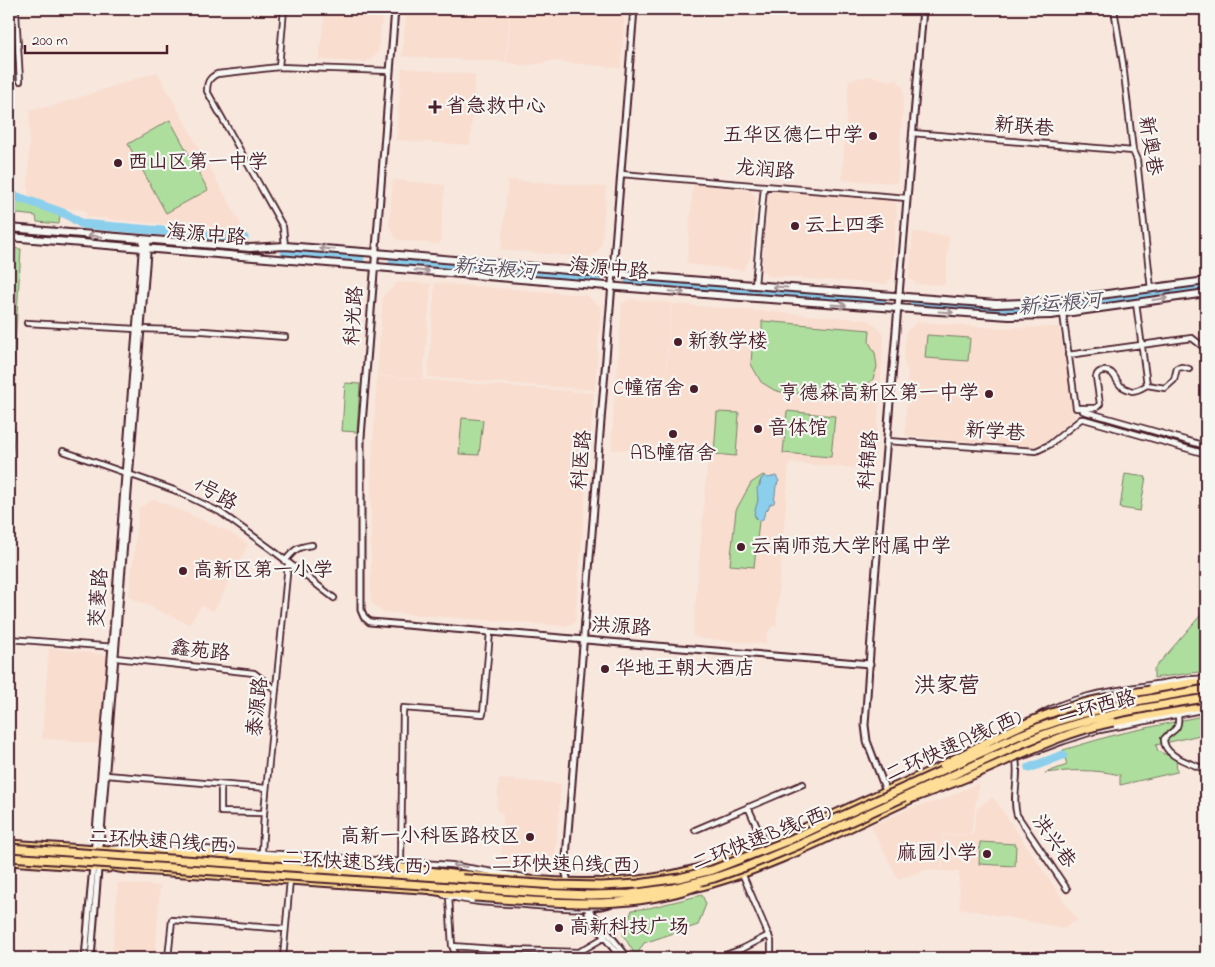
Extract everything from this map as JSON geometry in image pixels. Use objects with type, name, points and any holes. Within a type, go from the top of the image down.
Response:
[{"type":"main road","name":"海源中路","points":[[9,228],[250,248],[284,246],[376,253],[612,274],[996,304],[1024,304],[1206,282]]},
{"type":"main road","name":"海源中路","points":[[9,237],[145,247],[374,268],[1009,316],[1063,314],[1206,292]]},
{"type":"main road","name":"二环西路","points":[[126,852],[568,882],[620,881],[670,875],[710,866],[764,846],[1055,716],[1096,704],[1206,682]]},
{"type":"main road","points":[[895,792],[964,754],[1031,721],[1087,702],[1190,683],[1206,682]]},
{"type":"main road","name":"二环快速A线(西)","points":[[9,849],[568,886],[611,886],[655,882],[720,867],[753,855],[1029,731],[1065,718],[1113,705],[1206,689]]},
{"type":"main road","name":"二环快速B线(西)","points":[[9,856],[585,895],[630,894],[697,882],[731,872],[782,852],[1023,743],[1068,726],[1123,712],[1206,698]]},
{"type":"main road","name":"二环西路","points":[[96,865],[125,869],[431,890],[579,899],[630,898],[682,890],[742,873],[976,770],[1015,755],[1052,736],[1093,723],[1132,714],[1206,704]]},
{"type":"main road","points":[[876,810],[959,781],[1062,737],[1113,722],[1206,704]]},
{"type":"main road","points":[[9,844],[97,852],[150,850],[401,866],[501,882]]},
{"type":"main road","points":[[9,849],[78,858],[96,865]]},
{"type":"main road","points":[[9,856],[78,858],[97,852]]},
{"type":"main road","points":[[9,861],[96,865]]},
{"type":"main road","points":[[431,890],[474,897],[567,903],[631,902],[679,892],[731,872]]},
{"type":"street","points":[[14,9],[20,81]]},
{"type":"street","points":[[279,67],[284,9]]},
{"type":"street","name":"科光路","points":[[370,622],[364,618],[361,610],[361,437],[394,9]]},
{"type":"street","name":"科医路","points":[[586,908],[568,882],[565,870],[634,9]]},
{"type":"street","name":"科锦路","points":[[886,791],[866,734],[865,725],[886,440],[923,9]]},
{"type":"street","name":"新奥巷","points":[[1114,9],[1124,72],[1133,151],[1137,160],[1151,289]]},
{"type":"street","points":[[284,246],[283,227],[207,91],[207,83],[211,77],[217,74],[279,67],[390,71]]},
{"type":"street","name":"新联巷","points":[[912,133],[1133,151]]},
{"type":"street","name":"龙润路","points":[[621,174],[907,198]]},
{"type":"street","points":[[754,285],[764,186]]},
{"type":"street","name":"茭菱路","points":[[91,958],[96,865],[146,240]]},
{"type":"street","points":[[1136,303],[1147,385]]},
{"type":"street","points":[[1063,314],[1076,408],[1206,446]]},
{"type":"street","points":[[27,323],[203,331],[286,338]]},
{"type":"street","points":[[1068,355],[1192,338],[1206,349]]},
{"type":"street","points":[[1082,409],[1096,408],[1100,404],[1096,377],[1102,371],[1108,370],[1114,374],[1120,385],[1126,389],[1136,390],[1147,385],[1165,388],[1174,380],[1177,368],[1189,369]]},
{"type":"street","points":[[1082,409],[1084,419],[1206,454]]},
{"type":"street","name":"新学巷","points":[[886,440],[1036,451],[1049,445],[1081,419],[1084,419]]},
{"type":"street","name":"1号路","points":[[63,451],[174,490],[220,512],[334,598]]},
{"type":"street","points":[[287,563],[300,546],[312,545]]},
{"type":"street","name":"泰源路","points":[[262,853],[266,788],[287,563]]},
{"type":"street","name":"洪源路","points":[[370,622],[870,664]]},
{"type":"street","points":[[401,862],[403,708],[483,714],[490,632]]},
{"type":"street","points":[[9,639],[114,647]]},
{"type":"street","name":"茭菱路","points":[[97,852],[116,658],[114,647]]},
{"type":"street","name":"鑫苑路","points":[[116,658],[254,673],[276,690]]},
{"type":"street","points":[[1018,731],[1052,708],[1094,696],[1187,679],[1206,682]]},
{"type":"street","points":[[1015,755],[1095,731],[1206,709]]},
{"type":"street","points":[[1178,716],[1177,727],[1164,739],[1165,748],[1173,755],[1206,770]]},
{"type":"street","name":"洪兴巷","points":[[1015,755],[1018,771],[1016,815],[1067,889]]},
{"type":"street","points":[[106,775],[266,788]]},
{"type":"street","points":[[694,830],[802,784]]},
{"type":"street","points":[[221,785],[221,812],[264,813]]},
{"type":"street","points":[[748,807],[764,846]]},
{"type":"street","points":[[97,852],[150,845],[464,867],[542,880]]},
{"type":"street","name":"茭菱路","points":[[85,958],[96,865]]},
{"type":"street","points":[[742,873],[771,941],[771,958]]},
{"type":"street","points":[[283,958],[290,880]]},
{"type":"street","points":[[431,890],[449,897],[473,901],[586,908],[606,906],[630,898]]},
{"type":"street","points":[[449,897],[452,946],[457,958]]},
{"type":"street","points":[[586,908],[592,921],[621,958]]},
{"type":"street","points":[[586,908],[628,958]]},
{"type":"street","points":[[168,958],[172,920],[285,929]]},
{"type":"street","points":[[717,958],[769,936]]},
{"type":"street","points":[[452,946],[579,952],[605,937]]},
{"type":"shaded area","points":[[325,9],[383,9],[378,52],[365,62],[319,60]]},
{"type":"shaded area","points":[[407,9],[510,9],[506,62],[402,56]]},
{"type":"shaded area","points":[[511,9],[625,9],[621,68],[553,61],[525,66],[507,62]]},
{"type":"shaded area","name":"省急救中心","points":[[402,68],[475,75],[470,145],[396,140]]},
{"type":"shaded area","name":"西山区第一中学","points":[[157,72],[245,232],[88,217],[84,210],[63,208],[28,196],[30,110],[53,106]]},
{"type":"shaded area","name":"五华区德仁中学","points":[[871,76],[888,81],[897,79],[904,91],[897,183],[842,180],[849,80]]},
{"type":"shaded area","points":[[393,180],[445,185],[440,244],[397,240],[389,226]]},
{"type":"shaded area","points":[[508,180],[606,187],[602,243],[597,253],[590,257],[501,250]]},
{"type":"shaded area","points":[[693,184],[750,190],[756,198],[750,258],[743,270],[687,264]]},
{"type":"shaded area","points":[[777,187],[892,197],[897,206],[892,277],[886,284],[769,276],[762,272],[767,195]]},
{"type":"shaded area","points":[[913,232],[949,236],[945,285],[917,284],[909,278]]},
{"type":"shaded area","points":[[398,282],[431,284],[423,379],[377,375],[383,296]]},
{"type":"shaded area","points":[[435,283],[585,295],[601,307],[595,390],[428,377]]},
{"type":"shaded area","name":"云南师范大学附属中学","points":[[631,299],[671,303],[661,434],[672,304],[869,320],[884,335],[874,469],[789,463],[776,626],[772,626],[767,634],[766,644],[698,638],[693,635],[708,456],[611,449],[622,304]]},
{"type":"shaded area","name":"亨德森高新区第一中学","points":[[917,322],[995,328],[1059,327],[1075,417],[1048,440],[1034,447],[905,436],[908,371],[904,362],[906,332]]},
{"type":"shaded area","points":[[377,376],[594,393],[575,622],[566,626],[382,612],[371,602],[371,481]]},
{"type":"shaded area","name":"高新区第一小学","points":[[154,499],[229,532],[248,544],[214,611],[201,606],[189,624],[129,597],[139,508]]},
{"type":"shaded area","points":[[49,648],[107,655],[98,744],[42,738]]},
{"type":"shaded area","name":"高新一小科医路校区","points":[[499,779],[561,784],[555,860],[547,865],[501,861],[503,815],[497,811]]},
{"type":"shaded area","points":[[979,783],[971,834],[942,835],[941,871],[926,870],[898,879],[871,826],[911,808],[939,801]]},
{"type":"shaded area","name":"麻园小学","points":[[993,797],[1077,920],[1064,928],[960,908],[959,872],[942,871],[943,836],[973,835],[977,809]]},
{"type":"shaded area","points":[[118,883],[160,886],[155,958],[112,956]]},
{"type":"green space","points":[[170,120],[208,190],[166,213],[128,144]]},
{"type":"green space","points":[[9,196],[60,214],[59,224],[37,222],[36,216],[9,213]]},
{"type":"green space","points":[[9,248],[21,249],[10,427],[15,429],[9,494]]},
{"type":"green space","points":[[762,321],[870,330],[869,342],[875,353],[877,367],[873,379],[858,394],[843,397],[774,390],[761,382],[751,364],[752,349],[762,331]]},
{"type":"green space","points":[[927,335],[970,338],[968,361],[925,358]]},
{"type":"green space","points":[[345,383],[360,384],[357,432],[342,431]]},
{"type":"green space","points":[[787,411],[835,416],[831,457],[783,453]]},
{"type":"green space","points":[[717,412],[739,413],[736,456],[714,454]]},
{"type":"green space","points":[[462,418],[483,420],[479,455],[459,454]]},
{"type":"green space","points":[[1125,474],[1146,477],[1140,511],[1120,508]]},
{"type":"green space","points":[[763,475],[765,476],[759,484],[755,513],[755,517],[759,521],[754,567],[730,565],[736,510],[751,483]]},
{"type":"green space","points":[[1206,609],[1206,671],[1154,678],[1154,669]]},
{"type":"green space","points":[[1206,715],[1206,738],[1200,735],[1156,745],[1158,751],[1176,759],[1177,772],[1120,785],[1120,775],[1110,773],[1064,771],[1045,773],[1067,765],[1063,750],[1114,735]]},
{"type":"green space","points":[[980,842],[1016,844],[1015,866],[979,864]]},
{"type":"green space","points":[[702,895],[706,904],[698,925],[644,943],[636,956],[623,935],[632,910],[649,908]]},
{"type":"water","points":[[765,476],[768,478],[776,476],[779,481],[776,486],[774,503],[770,504],[763,519],[759,521],[754,514],[758,500],[757,488],[760,485],[761,479]]},
{"type":"waterway","name":"新运粮河","points":[[9,194],[66,214],[82,224],[244,238]]},
{"type":"waterway","name":"新运粮河","points":[[285,254],[360,259]]},
{"type":"waterway","name":"新运粮河","points":[[393,262],[597,278]]},
{"type":"waterway","name":"新运粮河","points":[[629,281],[881,302]]},
{"type":"waterway","name":"新运粮河","points":[[914,305],[971,310],[1050,310],[1118,302],[1206,288]]},
{"type":"waterway","points":[[1029,768],[1063,755]]},
{"type":"place","name":"省急救中心","points":[[435,107]]},
{"type":"place","name":"五华区德仁中学","points":[[873,136]]},
{"type":"place","name":"西山区第一中学","points":[[118,163]]},
{"type":"place","name":"云上四季","points":[[795,226]]},
{"type":"place","name":"新教学楼","points":[[678,342]]},
{"type":"place","name":"C幢宿舍","points":[[694,389]]},
{"type":"place","name":"亨德森高新区第一中学","points":[[989,394]]},
{"type":"place","name":"音体馆","points":[[758,429]]},
{"type":"place","name":"AB幢宿舍","points":[[673,434]]},
{"type":"place","name":"云南师范大学附属中学","points":[[741,547]]},
{"type":"place","name":"高新区第一小学","points":[[183,571]]},
{"type":"place","name":"华地王朝大酒店","points":[[605,669]]},
{"type":"place","name":"高新一小科医路校区","points":[[530,837]]},
{"type":"place","name":"麻园小学","points":[[987,854]]},
{"type":"place","name":"高新科技广场","points":[[559,928]]},
{"type":"district","name":"洪家营","points":[[947,687]]}]
